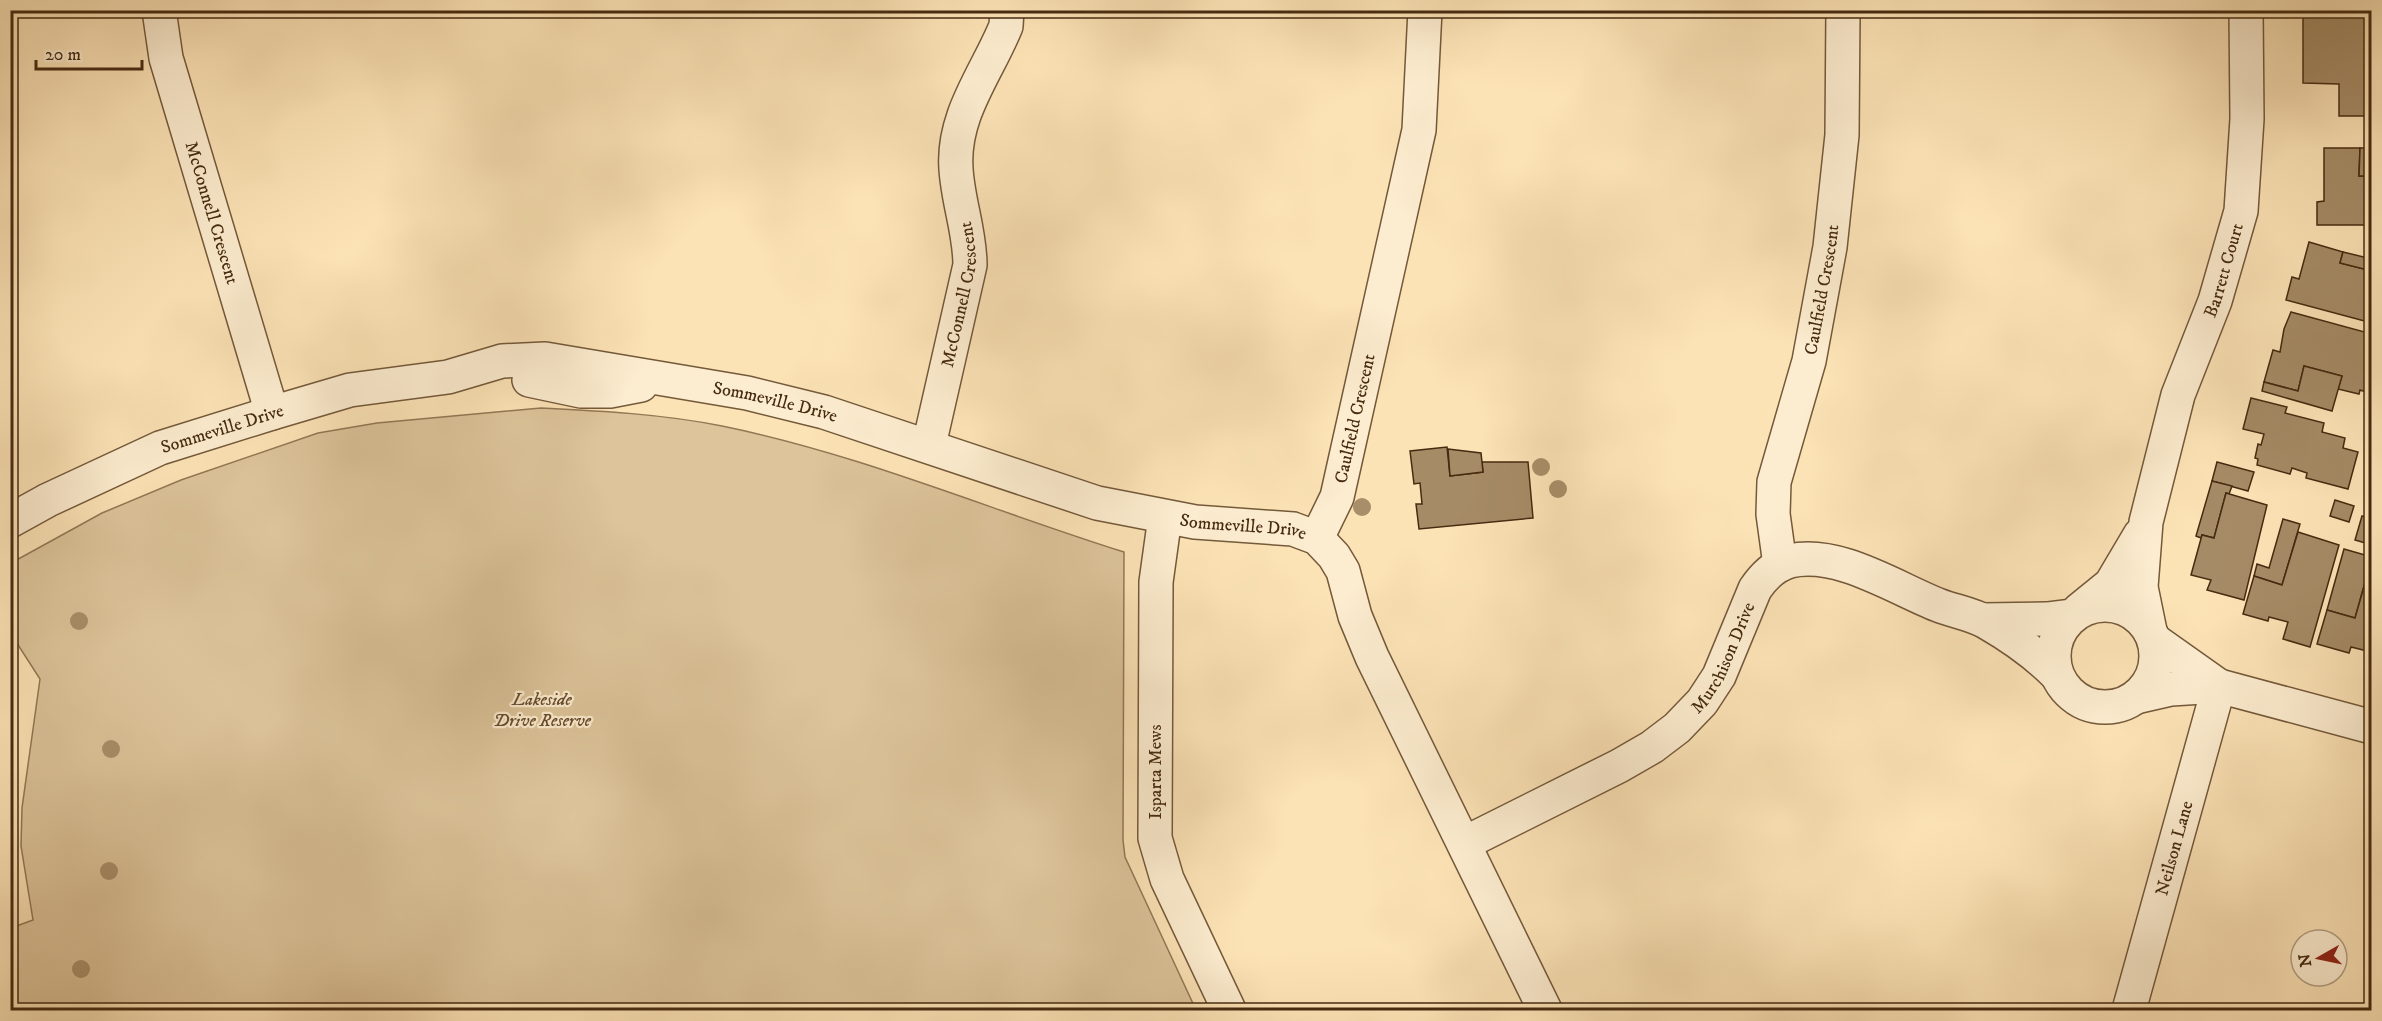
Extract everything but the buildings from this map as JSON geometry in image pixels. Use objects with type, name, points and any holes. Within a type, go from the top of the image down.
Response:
[{"type":"street","name":"McConnell Crescent","points":[[159,10],[166,58],[272,413]]},
{"type":"street","name":"McConnell Crescent","points":[[929,445],[970,265],[970,242],[956,168],[957,142],[968,104],[1006,26],[1007,10]]},
{"type":"street","name":"Caulfield Crescent","points":[[1317,538],[1337,497],[1419,130],[1425,60],[1425,10]]},
{"type":"street","name":"Caulfield Crescent","points":[[1780,565],[1773,514],[1774,482],[1809,361],[1830,247],[1842,135],[1843,10]]},
{"type":"street","name":"Barrett Court","points":[[2152,635],[2141,587],[2146,522],[2178,395],[2215,301],[2241,211],[2247,119],[2246,10]]},
{"type":"street","name":"Sommeville Drive","points":[[10,521],[48,500],[160,448],[350,390],[448,377],[502,361],[543,370],[608,368],[662,380],[747,393],[813,409],[929,445],[1069,494],[1165,517],[1224,525],[1283,527],[1317,538],[1334,556],[1343,571],[1355,616],[1372,657],[1465,843],[1545,1011]]},
{"type":"street","name":"Isparta Mews","points":[[1165,517],[1156,582],[1155,838],[1167,879],[1229,1011]]},
{"type":"street","name":"Barrett Court","points":[[2075,613],[2111,585],[2146,522]]},
{"type":"street","points":[[1780,565],[1802,560],[1837,564],[1863,572],[1934,604],[1983,620],[2036,654],[2056,674],[2070,693],[2090,705],[2106,708],[2122,705],[2136,697],[2171,689],[2219,686],[2372,727]]},
{"type":"street","name":"Murchison Drive","points":[[1465,843],[1619,766],[1652,747],[1677,728],[1702,702],[1719,676],[1755,589],[1763,577],[1780,565]]},
{"type":"street","points":[[1983,620],[2047,619],[2075,613],[2094,604],[2111,604],[2127,608],[2140,618],[2152,635],[2219,686]]},
{"type":"street","points":[[2056,674],[2053,658],[2055,643],[2061,628],[2075,613]]},
{"type":"street","points":[[2136,697],[2154,672],[2152,635]]},
{"type":"street","name":"Neilson Lane","points":[[2129,1011],[2219,686]]},
{"type":"green space","name":"Lakeside Drive Reserve","points":[[541,408],[654,416],[722,426],[773,438],[875,467],[1124,552],[1123,840],[1125,857],[1196,1010],[11,1010],[11,928],[33,920],[21,846],[22,808],[40,679],[11,634],[11,563],[102,513],[181,480],[318,433],[377,423]]}]
